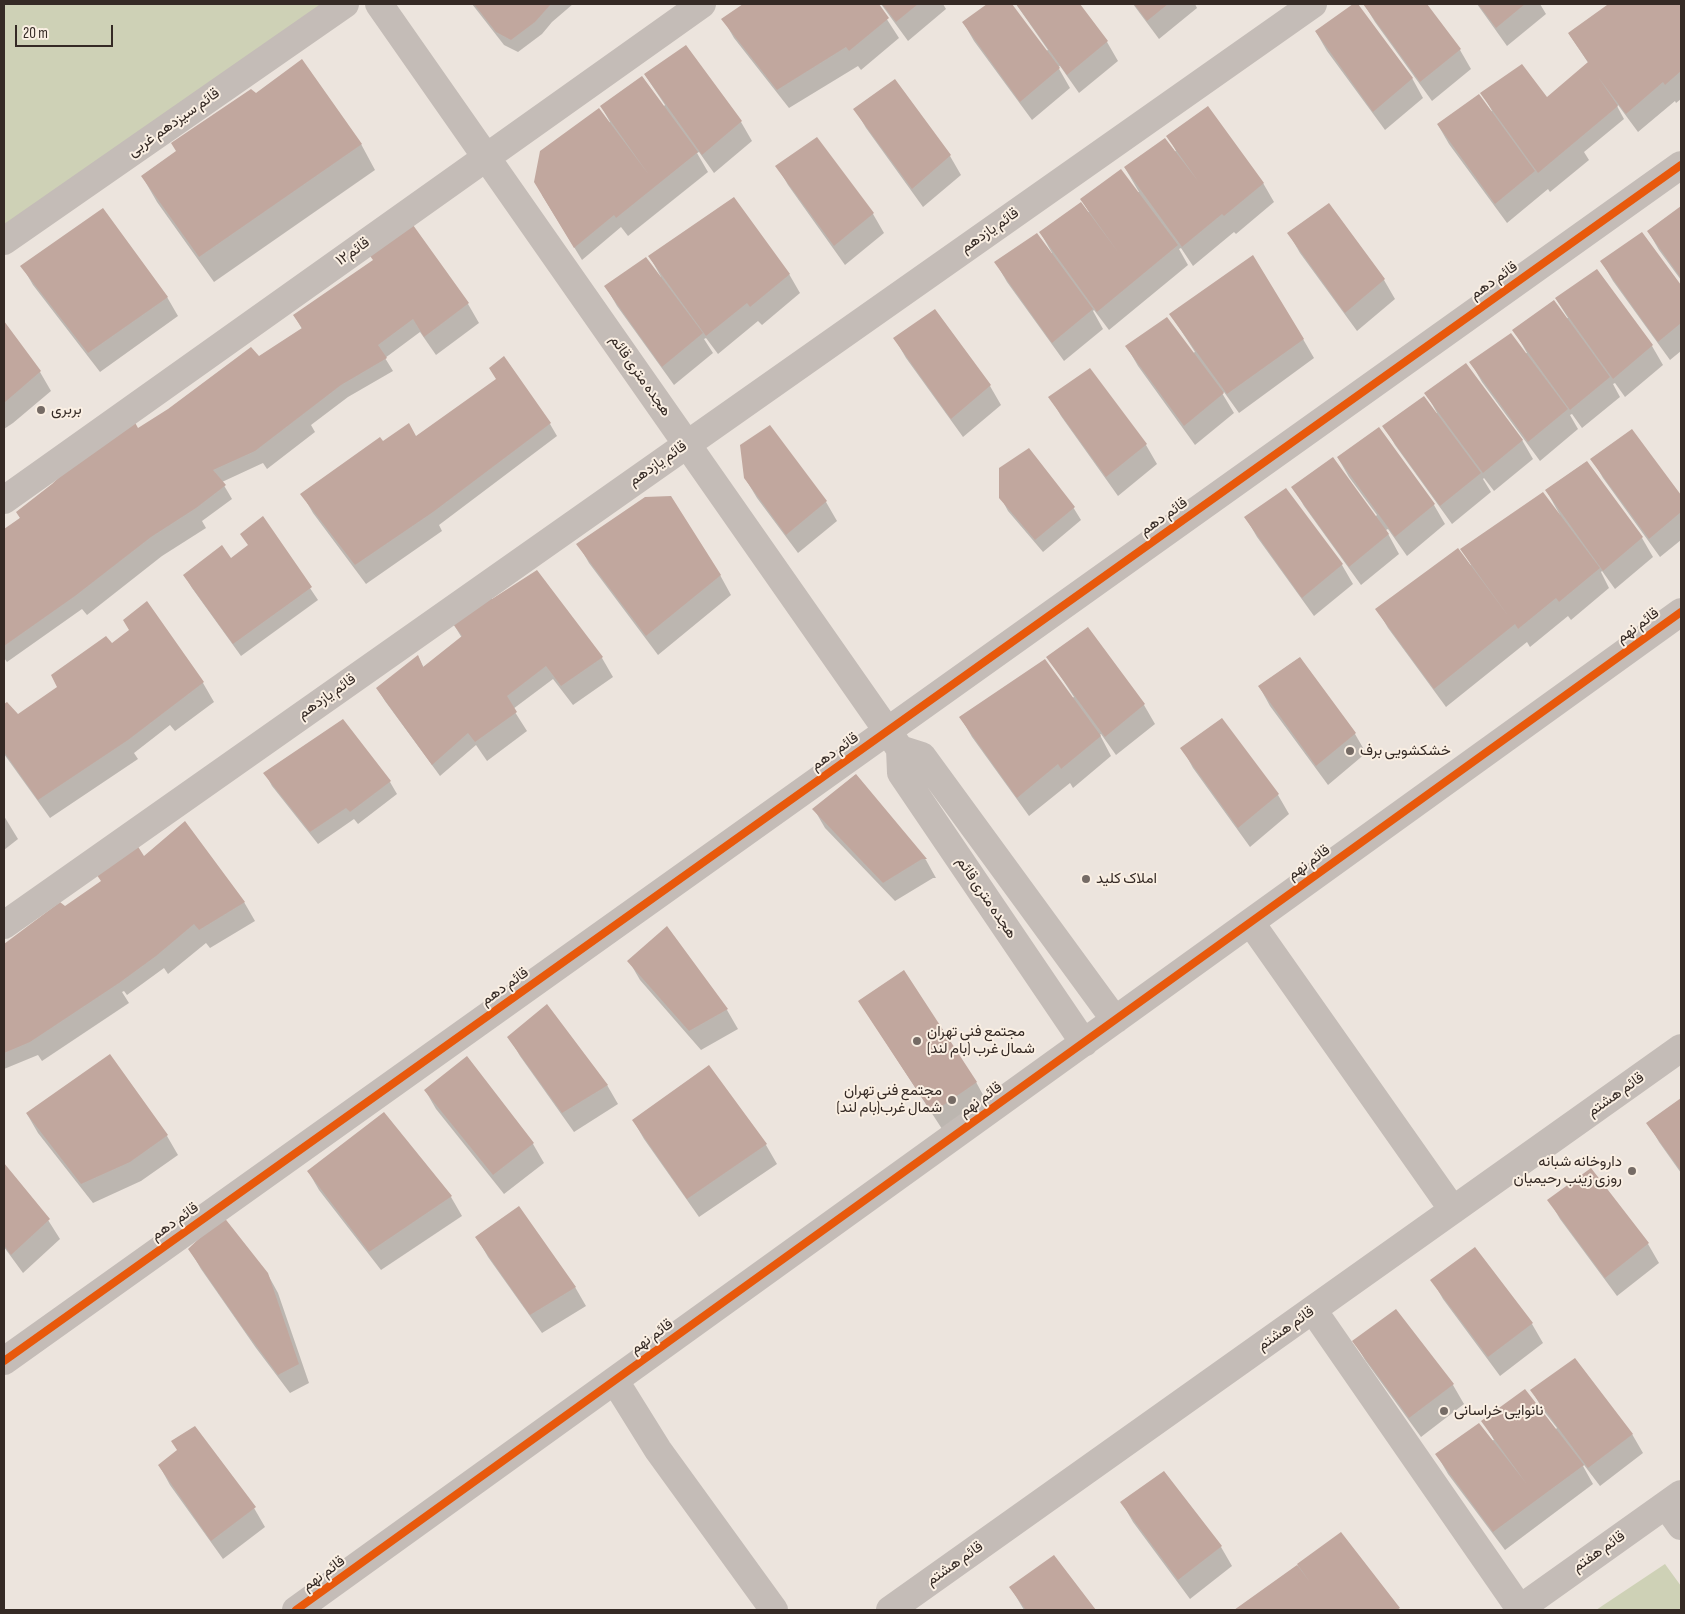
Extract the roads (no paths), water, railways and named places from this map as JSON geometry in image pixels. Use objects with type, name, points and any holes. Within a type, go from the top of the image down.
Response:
[{"type":"street","name":"قائم سیزدهم غربی","points":[[4,242],[345,4]]},
{"type":"street","name":"هجده متری قائم","points":[[379,4],[894,740],[901,773],[1084,1042]]},
{"type":"street","name":"قائم۱۲","points":[[4,500],[702,4]]},
{"type":"street","name":"قائم یازدهم","points":[[4,925],[1313,4]]},
{"type":"street","name":"قائم دهم","points":[[4,1361],[894,740],[1681,165]]},
{"type":"street","name":"قائم نهم","points":[[296,1610],[1681,612]]},
{"type":"street","name":"هجده متری قائم","points":[[894,740],[922,756],[1115,1020]]},
{"type":"street","points":[[1250,923],[1453,1210]]},
{"type":"street","name":"قائم هشتم","points":[[890,1610],[1681,1048]]},
{"type":"street","points":[[1313,1310],[1519,1610]]},
{"type":"street","points":[[614,1381],[658,1450],[774,1610]]},
{"type":"street","name":"قائم هفتم","points":[[1519,1610],[1676,1508]]},
{"type":"place","name":"بربری","points":[[41,410]]},
{"type":"place","name":"خشکشویی برف","points":[[1350,751]]},
{"type":"place","name":"املاک کلید","points":[[1086,879]]},
{"type":"place","name":"مجتمع فنی تهران شمال غرب (بام لند)","points":[[917,1041]]},
{"type":"place","name":"مجتمع فنی تهران شمال غرب(بام لند)","points":[[952,1100]]},
{"type":"place","name":"داروخانه شبانه روزی زینب رحیمیان","points":[[1632,1171]]},
{"type":"place","name":"نانوایی خراسانی","points":[[1444,1411]]}]
